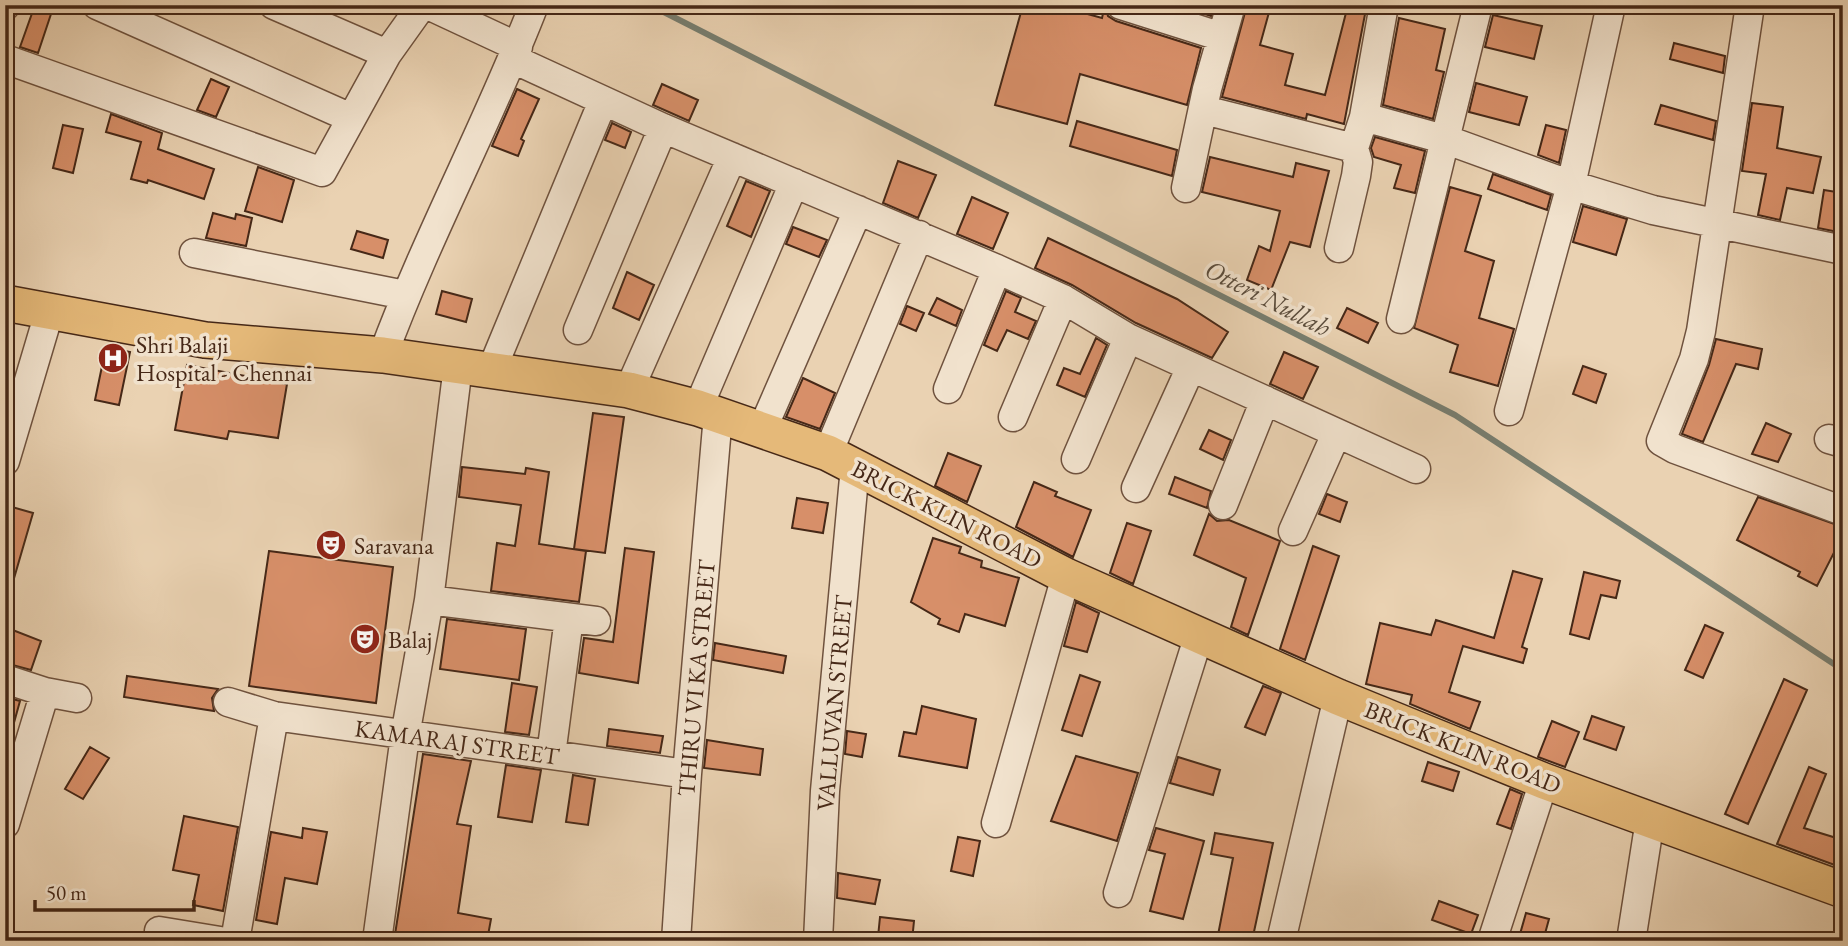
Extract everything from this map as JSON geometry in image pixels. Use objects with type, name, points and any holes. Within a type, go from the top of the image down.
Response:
[{"type":"main road","name":"BRICK KLIN ROAD","points":[[5,303],[205,340],[383,355],[629,390],[708,411],[841,460],[1066,576],[1338,697],[1544,780],[1843,890]]},
{"type":"street","points":[[97,5],[351,118]]},
{"type":"street","points":[[274,5],[387,54]]},
{"type":"street","points":[[5,60],[322,172],[387,54],[422,5]]},
{"type":"street","points":[[428,5],[603,101],[997,269],[1063,299],[1128,338],[1416,469]]},
{"type":"street","points":[[383,355],[405,295],[516,53],[534,5]]},
{"type":"street","points":[[1121,5],[1222,37]]},
{"type":"street","points":[[1185,188],[1231,5]]},
{"type":"street","points":[[1339,248],[1357,169],[1354,148],[1364,117],[1384,5]]},
{"type":"street","points":[[1401,319],[1478,5]]},
{"type":"street","points":[[1509,411],[1570,186],[1611,5]]},
{"type":"street","points":[[1749,5],[1717,225],[1694,359],[1661,442],[1843,511]]},
{"type":"street","points":[[376,941],[405,736],[475,368],[603,101]]},
{"type":"street","points":[[1204,110],[1354,148]]},
{"type":"street","points":[[1364,117],[1447,140],[1570,186],[1717,225],[1843,250]]},
{"type":"street","points":[[578,330],[663,128]]},
{"type":"street","points":[[629,390],[732,157]]},
{"type":"street","name":"THIRU VI KA STREET","points":[[676,941],[708,411],[794,183]]},
{"type":"street","points":[[762,430],[858,210]]},
{"type":"street","name":"VALLUVAN STREET","points":[[818,941],[841,460],[919,235]]},
{"type":"street","points":[[194,253],[405,295]]},
{"type":"street","points":[[948,389],[997,269]]},
{"type":"street","points":[[1013,417],[1063,299]]},
{"type":"street","points":[[5,461],[49,313]]},
{"type":"street","points":[[1076,460],[1128,338]]},
{"type":"street","points":[[1136,488],[1191,367]]},
{"type":"street","points":[[1223,505],[1265,400]]},
{"type":"street","points":[[1293,531],[1336,434]]},
{"type":"street","points":[[996,823],[1066,576]]},
{"type":"street","points":[[429,600],[583,619],[551,755]]},
{"type":"street","points":[[1118,893],[1199,635]]},
{"type":"street","points":[[5,679],[45,692],[77,698]]},
{"type":"street","points":[[5,824],[45,692]]},
{"type":"street","points":[[1282,941],[1338,697]]},
{"type":"street","name":"KAMARAJ STREET","points":[[228,702],[274,716],[687,774]]},
{"type":"street","points":[[235,941],[274,716]]},
{"type":"street","points":[[1492,941],[1544,780]]},
{"type":"street","points":[[1631,941],[1650,820]]},
{"type":"street","points":[[159,930],[220,941]]},
{"type":"building","points":[[35,5],[54,5],[38,53],[20,47]]},
{"type":"building","points":[[1023,5],[1055,5],[1102,18],[1105,5],[1108,16],[1116,21],[1201,48],[1187,105],[1080,74],[1067,124],[995,105]]},
{"type":"building","points":[[1177,5],[1214,5],[1211,16]]},
{"type":"building","points":[[1247,5],[1271,5],[1260,45],[1293,54],[1285,85],[1325,95],[1348,5],[1366,9],[1344,124],[1307,114],[1306,119],[1222,97]]},
{"type":"building","points":[[1493,15],[1542,26],[1534,59],[1485,47]]},
{"type":"building","points":[[1399,18],[1445,29],[1436,70],[1444,72],[1433,119],[1383,105]]},
{"type":"building","points":[[1674,43],[1725,56],[1723,73],[1670,59]]},
{"type":"building","points":[[211,79],[229,87],[216,117],[197,110]]},
{"type":"building","points":[[1476,83],[1527,97],[1519,125],[1469,112]]},
{"type":"building","points":[[662,84],[698,100],[689,121],[653,105]]},
{"type":"building","points":[[517,89],[539,99],[521,139],[524,141],[518,156],[492,146]]},
{"type":"building","points":[[1752,103],[1783,107],[1777,148],[1821,157],[1813,193],[1787,188],[1780,220],[1758,215],[1766,174],[1742,171]]},
{"type":"building","points":[[1661,105],[1716,121],[1713,140],[1655,124]]},
{"type":"building","points":[[111,114],[162,133],[158,149],[214,169],[204,199],[148,180],[147,183],[131,179],[141,142],[106,132]]},
{"type":"building","points":[[1077,121],[1177,150],[1172,176],[1070,146]]},
{"type":"building","points":[[612,123],[631,132],[625,148],[605,140]]},
{"type":"building","points":[[63,125],[83,129],[73,173],[53,168]]},
{"type":"building","points":[[1546,125],[1566,130],[1559,163],[1538,155]]},
{"type":"building","points":[[1375,137],[1425,151],[1415,193],[1394,188],[1401,165],[1374,157],[1371,148]]},
{"type":"building","points":[[1210,157],[1293,177],[1296,163],[1329,171],[1310,247],[1290,242],[1271,290],[1247,280],[1259,246],[1270,251],[1280,211],[1202,192]]},
{"type":"building","points":[[898,161],[936,175],[918,218],[883,203]]},
{"type":"building","points":[[258,167],[294,180],[282,222],[245,211]]},
{"type":"building","points":[[1493,174],[1551,195],[1547,210],[1488,189]]},
{"type":"building","points":[[746,181],[770,191],[751,237],[727,226]]},
{"type":"building","points":[[1450,187],[1481,196],[1465,251],[1494,261],[1479,318],[1514,329],[1498,386],[1450,372],[1458,345],[1414,328]]},
{"type":"building","points":[[1824,190],[1843,193],[1843,233],[1818,228]]},
{"type":"building","points":[[972,197],[1008,213],[993,249],[957,234]]},
{"type":"building","points":[[1583,206],[1627,219],[1616,255],[1573,242]]},
{"type":"building","points":[[213,213],[235,219],[236,214],[252,218],[246,246],[206,238]]},
{"type":"building","points":[[793,227],[827,240],[819,257],[786,244]]},
{"type":"building","points":[[357,231],[388,240],[383,258],[351,249]]},
{"type":"building","points":[[1048,238],[1177,299],[1228,332],[1212,358],[1136,323],[1072,285],[1035,268]]},
{"type":"building","points":[[627,272],[654,285],[639,320],[613,308]]},
{"type":"building","points":[[442,291],[472,299],[466,322],[436,314]]},
{"type":"building","points":[[1006,291],[1021,298],[1015,312],[1036,321],[1028,339],[1007,330],[997,351],[984,345]]},
{"type":"building","points":[[937,298],[962,310],[956,326],[929,314]]},
{"type":"building","points":[[907,306],[924,313],[916,331],[900,324]]},
{"type":"building","points":[[1347,308],[1378,323],[1368,343],[1337,328]]},
{"type":"building","points":[[1096,338],[1107,345],[1085,397],[1057,385],[1064,368],[1080,374]]},
{"type":"building","points":[[1716,339],[1762,349],[1758,369],[1736,364],[1703,442],[1682,434],[1709,365]]},
{"type":"building","points":[[106,347],[130,352],[119,405],[95,400]]},
{"type":"building","points":[[1284,352],[1318,367],[1303,399],[1270,384]]},
{"type":"building","points":[[187,365],[287,384],[278,438],[229,431],[227,439],[175,430]]},
{"type":"building","points":[[1583,366],[1606,374],[1596,403],[1573,394]]},
{"type":"building","points":[[803,378],[835,393],[820,429],[786,417]]},
{"type":"building","points":[[593,413],[624,417],[605,553],[574,549]]},
{"type":"building","points":[[1766,423],[1791,434],[1778,462],[1752,454]]},
{"type":"building","points":[[1209,430],[1231,440],[1223,460],[1200,449]]},
{"type":"building","points":[[948,453],[981,466],[967,502],[935,486]]},
{"type":"building","points":[[462,467],[525,474],[526,468],[549,472],[539,544],[586,551],[579,602],[491,591],[497,543],[515,546],[521,505],[459,497]]},
{"type":"building","points":[[1175,477],[1211,491],[1207,508],[1169,494]]},
{"type":"building","points":[[1034,482],[1057,492],[1055,496],[1091,510],[1073,557],[1016,527]]},
{"type":"building","points":[[1327,494],[1347,502],[1340,522],[1319,514]]},
{"type":"building","points":[[1758,497],[1843,527],[1843,535],[1817,586],[1798,576],[1800,572],[1737,540]]},
{"type":"building","points":[[797,498],[828,503],[823,533],[792,528]]},
{"type":"building","points":[[5,505],[33,513],[10,592],[5,591]]},
{"type":"building","points":[[1209,514],[1217,521],[1229,520],[1280,541],[1248,635],[1231,627],[1246,578],[1194,555]]},
{"type":"building","points":[[1127,523],[1151,531],[1133,584],[1110,573]]},
{"type":"building","points":[[933,538],[961,547],[959,553],[982,561],[981,567],[1019,578],[1005,626],[965,614],[959,632],[938,624],[940,619],[911,602]]},
{"type":"building","points":[[1313,546],[1339,556],[1305,660],[1280,649]]},
{"type":"building","points":[[625,548],[654,552],[638,683],[579,673],[584,638],[613,642]]},
{"type":"building","points":[[269,551],[393,567],[376,703],[249,686]]},
{"type":"building","points":[[1513,571],[1542,579],[1522,647],[1527,649],[1523,663],[1463,646],[1449,692],[1480,702],[1470,729],[1410,704],[1412,695],[1366,684],[1380,623],[1431,635],[1436,620],[1494,638]]},
{"type":"building","points":[[1584,572],[1620,581],[1616,598],[1601,595],[1589,639],[1570,634]]},
{"type":"building","points":[[1076,602],[1099,613],[1087,652],[1064,646]]},
{"type":"building","points":[[447,619],[526,629],[519,680],[440,669]]},
{"type":"building","points":[[1705,625],[1723,633],[1703,678],[1685,670]]},
{"type":"building","points":[[5,627],[41,641],[31,670],[5,663]]},
{"type":"building","points":[[715,643],[786,656],[783,673],[713,660]]},
{"type":"building","points":[[1080,675],[1100,682],[1082,736],[1062,730]]},
{"type":"building","points":[[127,676],[218,689],[212,698],[214,711],[124,697]]},
{"type":"building","points":[[1784,679],[1807,690],[1748,824],[1725,814]]},
{"type":"building","points":[[512,683],[537,687],[529,735],[505,732]]},
{"type":"building","points":[[1263,686],[1281,693],[1265,735],[1245,727]]},
{"type":"building","points":[[5,697],[20,701],[10,737],[5,736]]},
{"type":"building","points":[[922,706],[976,719],[967,768],[899,756],[904,732],[916,734]]},
{"type":"building","points":[[1592,716],[1624,727],[1616,750],[1584,739]]},
{"type":"building","points":[[1552,721],[1579,732],[1565,767],[1538,757]]},
{"type":"building","points":[[609,729],[663,736],[660,753],[607,746]]},
{"type":"building","points":[[847,731],[866,734],[862,757],[845,754]]},
{"type":"building","points":[[707,740],[763,749],[760,775],[704,768]]},
{"type":"building","points":[[90,747],[109,758],[83,799],[65,789]]},
{"type":"building","points":[[423,754],[471,761],[457,824],[471,826],[458,913],[491,919],[487,941],[394,941]]},
{"type":"building","points":[[1076,756],[1138,773],[1117,841],[1051,821]]},
{"type":"building","points":[[1178,757],[1220,770],[1213,795],[1170,783]]},
{"type":"building","points":[[1428,762],[1459,772],[1453,791],[1422,781]]},
{"type":"building","points":[[506,765],[541,770],[532,822],[498,817]]},
{"type":"building","points":[[1809,767],[1826,774],[1804,828],[1843,840],[1843,868],[1777,844]]},
{"type":"building","points":[[573,775],[595,779],[588,825],[566,822]]},
{"type":"building","points":[[1510,789],[1522,794],[1511,829],[1497,824]]},
{"type":"building","points":[[184,816],[238,827],[223,911],[193,905],[199,875],[173,870]]},
{"type":"building","points":[[303,828],[327,832],[317,884],[285,878],[277,924],[256,920],[271,832],[302,838]]},
{"type":"building","points":[[1156,828],[1204,841],[1183,919],[1150,911],[1165,854],[1149,850]]},
{"type":"building","points":[[1215,833],[1273,843],[1252,941],[1218,935],[1233,858],[1211,854]]},
{"type":"building","points":[[958,837],[980,841],[973,876],[951,871]]},
{"type":"building","points":[[838,873],[880,880],[875,904],[837,898]]},
{"type":"building","points":[[1439,901],[1478,915],[1471,934],[1432,920]]},
{"type":"building","points":[[1526,913],[1549,919],[1543,941],[1518,941]]},
{"type":"building","points":[[880,917],[914,921],[912,941],[878,937]]},
{"type":"waterway","name":"Otteri Nullah","points":[[650,5],[1455,415],[1843,670]]},
{"type":"place","name":"Shri Balaji Hospital - Chennai","points":[[113,358]]},
{"type":"place","name":"Saravana","points":[[331,545]]},
{"type":"place","name":"Balaj","points":[[365,639]]}]
